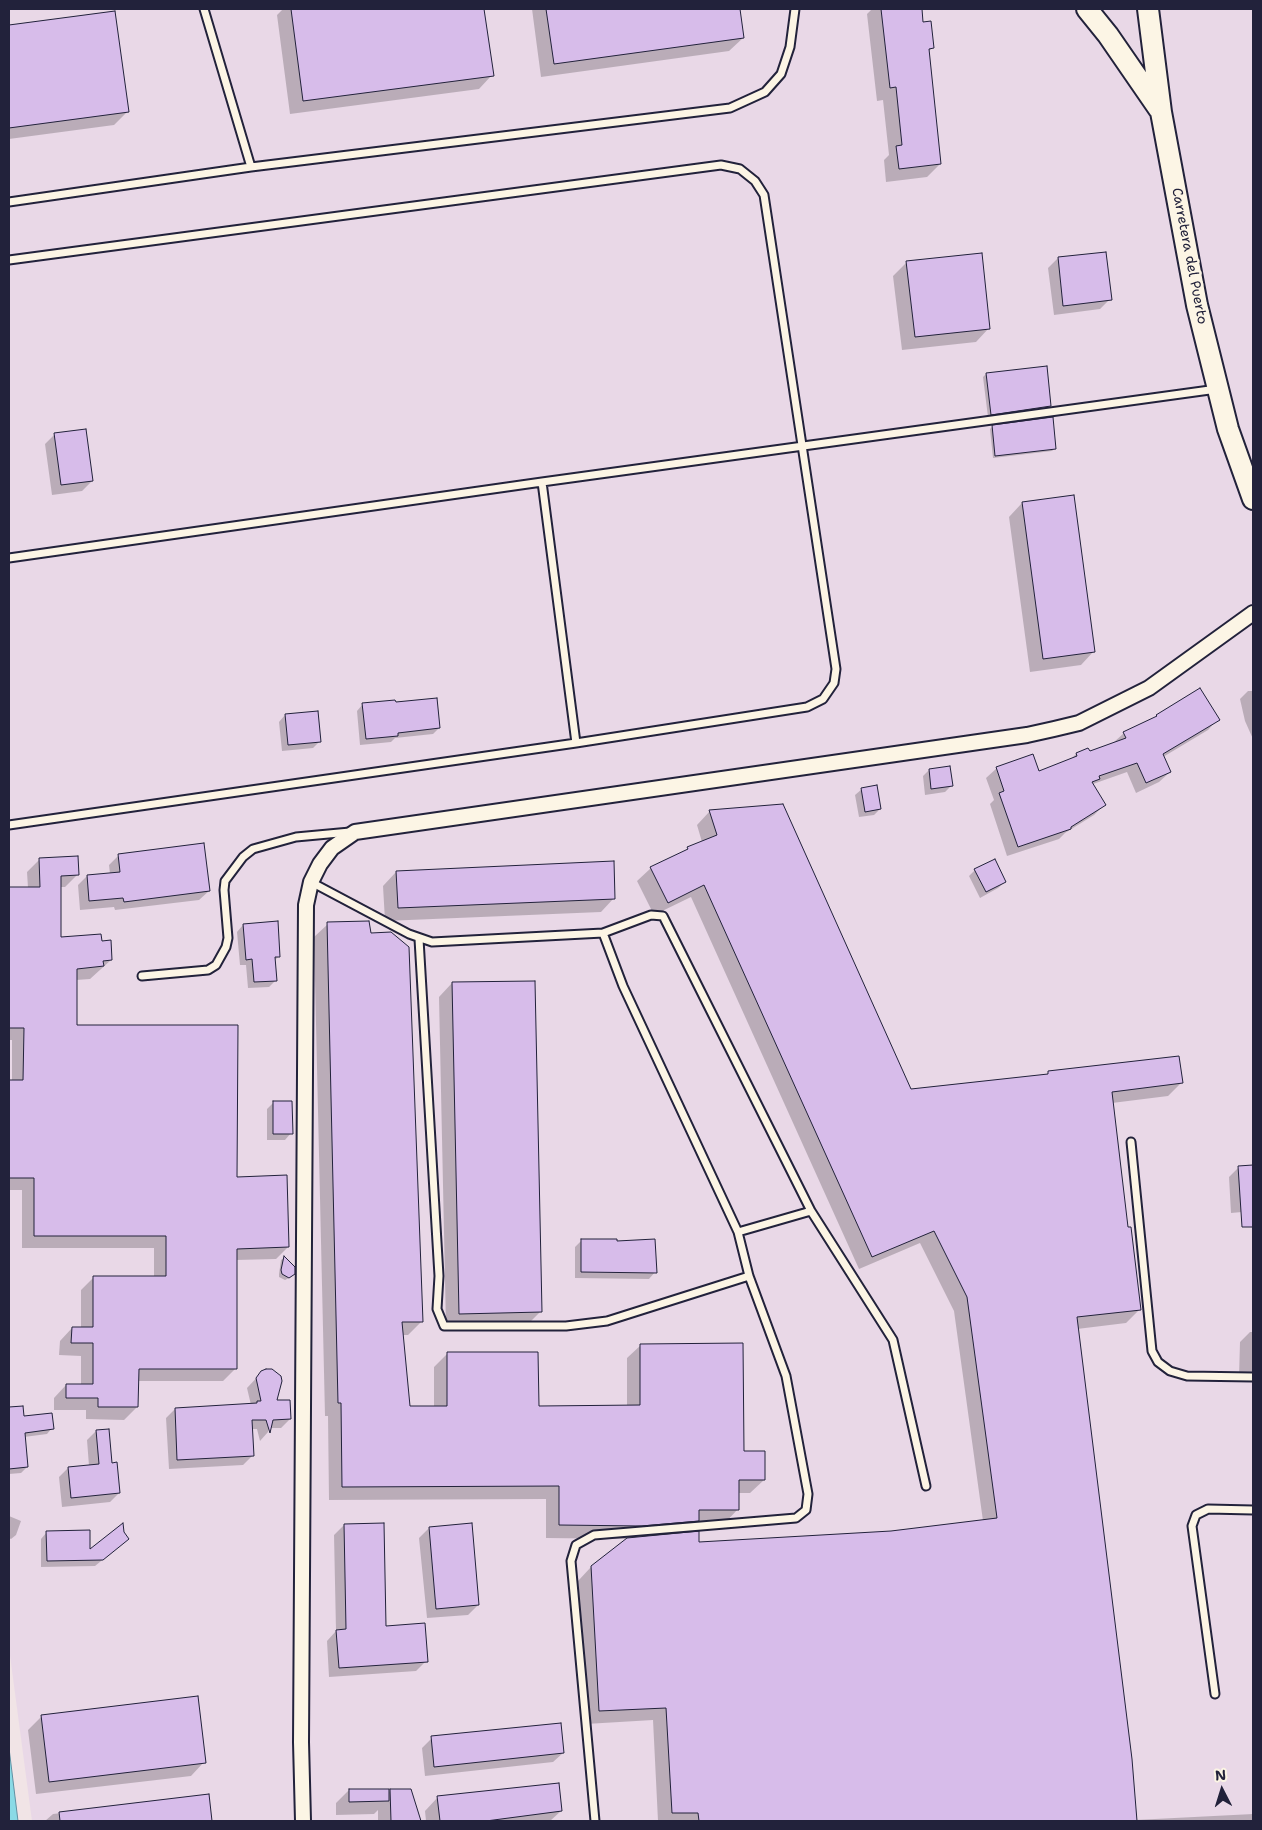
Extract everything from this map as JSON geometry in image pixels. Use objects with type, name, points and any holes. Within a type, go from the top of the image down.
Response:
[{"type":"main road","points":[[1087,9],[1108,35],[1161,112]]},
{"type":"main road","name":"Carretera del Puerto","points":[[1148,9],[1161,112],[1197,305],[1228,429],[1253,499]]},
{"type":"street","points":[[303,1821],[301,1742],[306,905],[311,882],[320,864],[332,848],[355,832],[1017,737],[1054,730],[1079,723],[1149,688],[1253,613]]},
{"type":"lane","points":[[204,9],[252,167]]},
{"type":"lane","points":[[9,202],[252,167],[730,108],[765,92],[781,74],[790,47],[795,9]]},
{"type":"lane","points":[[9,260],[721,165],[740,169],[756,180],[764,195],[836,669],[834,684],[823,699],[807,707],[576,743],[9,825]]},
{"type":"lane","points":[[9,558],[1218,389]]},
{"type":"lane","points":[[542,482],[576,743]]},
{"type":"lane","points":[[142,976],[208,970],[216,965],[226,947],[228,938],[225,881],[243,857],[252,849],[296,838],[355,832]]},
{"type":"lane","points":[[311,882],[420,939],[432,942],[603,933],[651,915],[663,916],[811,1211],[893,1340],[926,1486]]},
{"type":"lane","points":[[595,1821],[571,1561],[576,1545],[594,1535],[796,1518],[806,1510],[808,1494],[789,1387],[749,1276],[738,1232],[623,986],[603,933]]},
{"type":"lane","points":[[420,939],[439,1276],[437,1309],[444,1326],[566,1326],[607,1321],[749,1276]]},
{"type":"lane","points":[[1131,1142],[1152,1351],[1158,1362],[1170,1371],[1187,1376],[1253,1377]]},
{"type":"lane","points":[[738,1232],[811,1211]]},
{"type":"lane","points":[[1215,1694],[1192,1526],[1196,1515],[1208,1509],[1253,1510]]},
{"type":"shaded area","points":[[9,9],[1253,9],[1253,1821],[32,1821],[9,1648]]},
{"type":"water","points":[[9,1748],[18,1821],[9,1821]]},
{"type":"building","points":[[291,9],[484,9],[494,76],[303,101]]},
{"type":"building","points":[[546,9],[740,9],[744,38],[554,64]]},
{"type":"building","points":[[881,9],[922,9],[923,22],[931,21],[934,48],[929,49],[941,164],[899,169],[896,146],[902,145],[896,87],[890,88]]},
{"type":"building","points":[[115,11],[129,112],[9,128],[9,25]]},
{"type":"building","points":[[1106,252],[1112,300],[1063,306],[1058,257]]},
{"type":"building","points":[[982,253],[990,329],[915,337],[906,261]]},
{"type":"building","points":[[1047,366],[1051,406],[991,415],[986,373]]},
{"type":"building","points":[[1053,417],[1056,449],[995,456],[992,425]]},
{"type":"building","points":[[86,429],[93,481],[61,485],[54,433]]},
{"type":"building","points":[[1074,495],[1095,652],[1043,659],[1022,502]]},
{"type":"building","points":[[1200,688],[1220,720],[1163,754],[1171,772],[1146,783],[1137,763],[1099,776],[1100,779],[1092,782],[1106,805],[1071,827],[1071,829],[1018,847],[999,793],[1004,791],[996,767],[1033,754],[1039,771],[1077,756],[1076,753],[1088,748],[1090,751],[1126,738],[1123,732],[1157,716]]},
{"type":"building","points":[[437,698],[440,728],[398,733],[398,736],[366,739],[362,703]]},
{"type":"building","points":[[318,711],[321,742],[288,745],[285,714]]},
{"type":"building","points":[[950,766],[953,786],[931,789],[929,769]]},
{"type":"building","points":[[877,785],[881,809],[865,812],[861,788]]},
{"type":"building","points":[[783,804],[911,1089],[1048,1074],[1048,1071],[1179,1056],[1183,1083],[1112,1092],[1128,1227],[1131,1227],[1141,1310],[1077,1317],[1132,1759],[1137,1821],[699,1821],[698,1813],[672,1813],[666,1708],[599,1711],[591,1566],[627,1538],[699,1531],[699,1542],[891,1531],[997,1518],[967,1297],[934,1231],[872,1257],[704,885],[668,903],[650,867],[688,849],[687,847],[717,835],[709,810]]},
{"type":"building","points":[[204,843],[210,891],[124,902],[123,898],[89,901],[87,875],[120,872],[118,854]]},
{"type":"building","points":[[78,856],[79,875],[61,876],[61,937],[101,934],[102,941],[111,940],[112,960],[103,961],[104,966],[77,969],[77,1025],[238,1025],[237,1177],[287,1175],[289,1247],[237,1249],[237,1369],[139,1369],[138,1407],[98,1407],[98,1398],[66,1398],[66,1384],[93,1384],[93,1343],[71,1343],[72,1327],[93,1327],[93,1276],[166,1276],[166,1236],[34,1236],[34,1178],[9,1178],[9,1080],[23,1080],[24,1028],[9,1028],[9,887],[40,887],[39,858]]},
{"type":"building","points":[[995,859],[1006,882],[986,892],[974,869]]},
{"type":"building","points":[[614,861],[615,899],[398,908],[396,871]]},
{"type":"building","points":[[278,921],[280,957],[275,957],[277,981],[254,982],[252,959],[246,960],[243,924]]},
{"type":"building","points":[[369,921],[371,933],[391,932],[409,947],[423,1322],[402,1322],[410,1406],[447,1406],[447,1352],[538,1352],[539,1406],[640,1405],[640,1344],[743,1343],[744,1451],[765,1451],[765,1480],[739,1480],[739,1510],[699,1510],[699,1521],[642,1526],[559,1525],[559,1486],[342,1487],[341,1403],[338,1403],[327,922]]},
{"type":"building","points":[[535,981],[542,1312],[459,1314],[452,982]]},
{"type":"building","points":[[273,1101],[292,1101],[293,1134],[273,1134]]},
{"type":"building","points":[[1253,1165],[1253,1227],[1242,1227],[1238,1166]]},
{"type":"building","points":[[581,1239],[617,1239],[617,1241],[655,1239],[657,1273],[581,1272]]},
{"type":"building","points":[[284,1256],[295,1267],[295,1274],[289,1278],[282,1274],[281,1270]]},
{"type":"building","points":[[272,1369],[281,1376],[282,1381],[277,1400],[290,1400],[291,1419],[273,1420],[270,1433],[266,1420],[252,1420],[254,1456],[177,1460],[175,1408],[257,1403],[257,1401],[261,1401],[256,1378],[261,1371]]},
{"type":"building","points":[[23,1406],[24,1416],[52,1413],[54,1429],[25,1433],[28,1467],[9,1469],[9,1407]]},
{"type":"building","points":[[109,1429],[112,1463],[117,1462],[120,1493],[71,1498],[68,1467],[99,1464],[96,1430]]},
{"type":"building","points":[[123,1523],[124,1532],[129,1539],[103,1560],[47,1561],[46,1531],[90,1530],[90,1549]]},
{"type":"building","points":[[384,1523],[386,1626],[425,1623],[428,1662],[339,1668],[336,1630],[346,1629],[344,1524]]},
{"type":"building","points":[[472,1523],[479,1605],[436,1609],[429,1527]]},
{"type":"building","points":[[198,1696],[206,1763],[49,1782],[41,1715]]},
{"type":"building","points":[[561,1723],[564,1753],[434,1767],[431,1736]]},
{"type":"building","points":[[559,1783],[562,1811],[486,1821],[440,1821],[437,1796]]},
{"type":"building","points":[[349,1789],[389,1789],[389,1801],[349,1802]]},
{"type":"building","points":[[390,1789],[411,1789],[421,1821],[391,1821]]},
{"type":"building","points":[[209,1794],[212,1821],[60,1821],[59,1812]]}]
